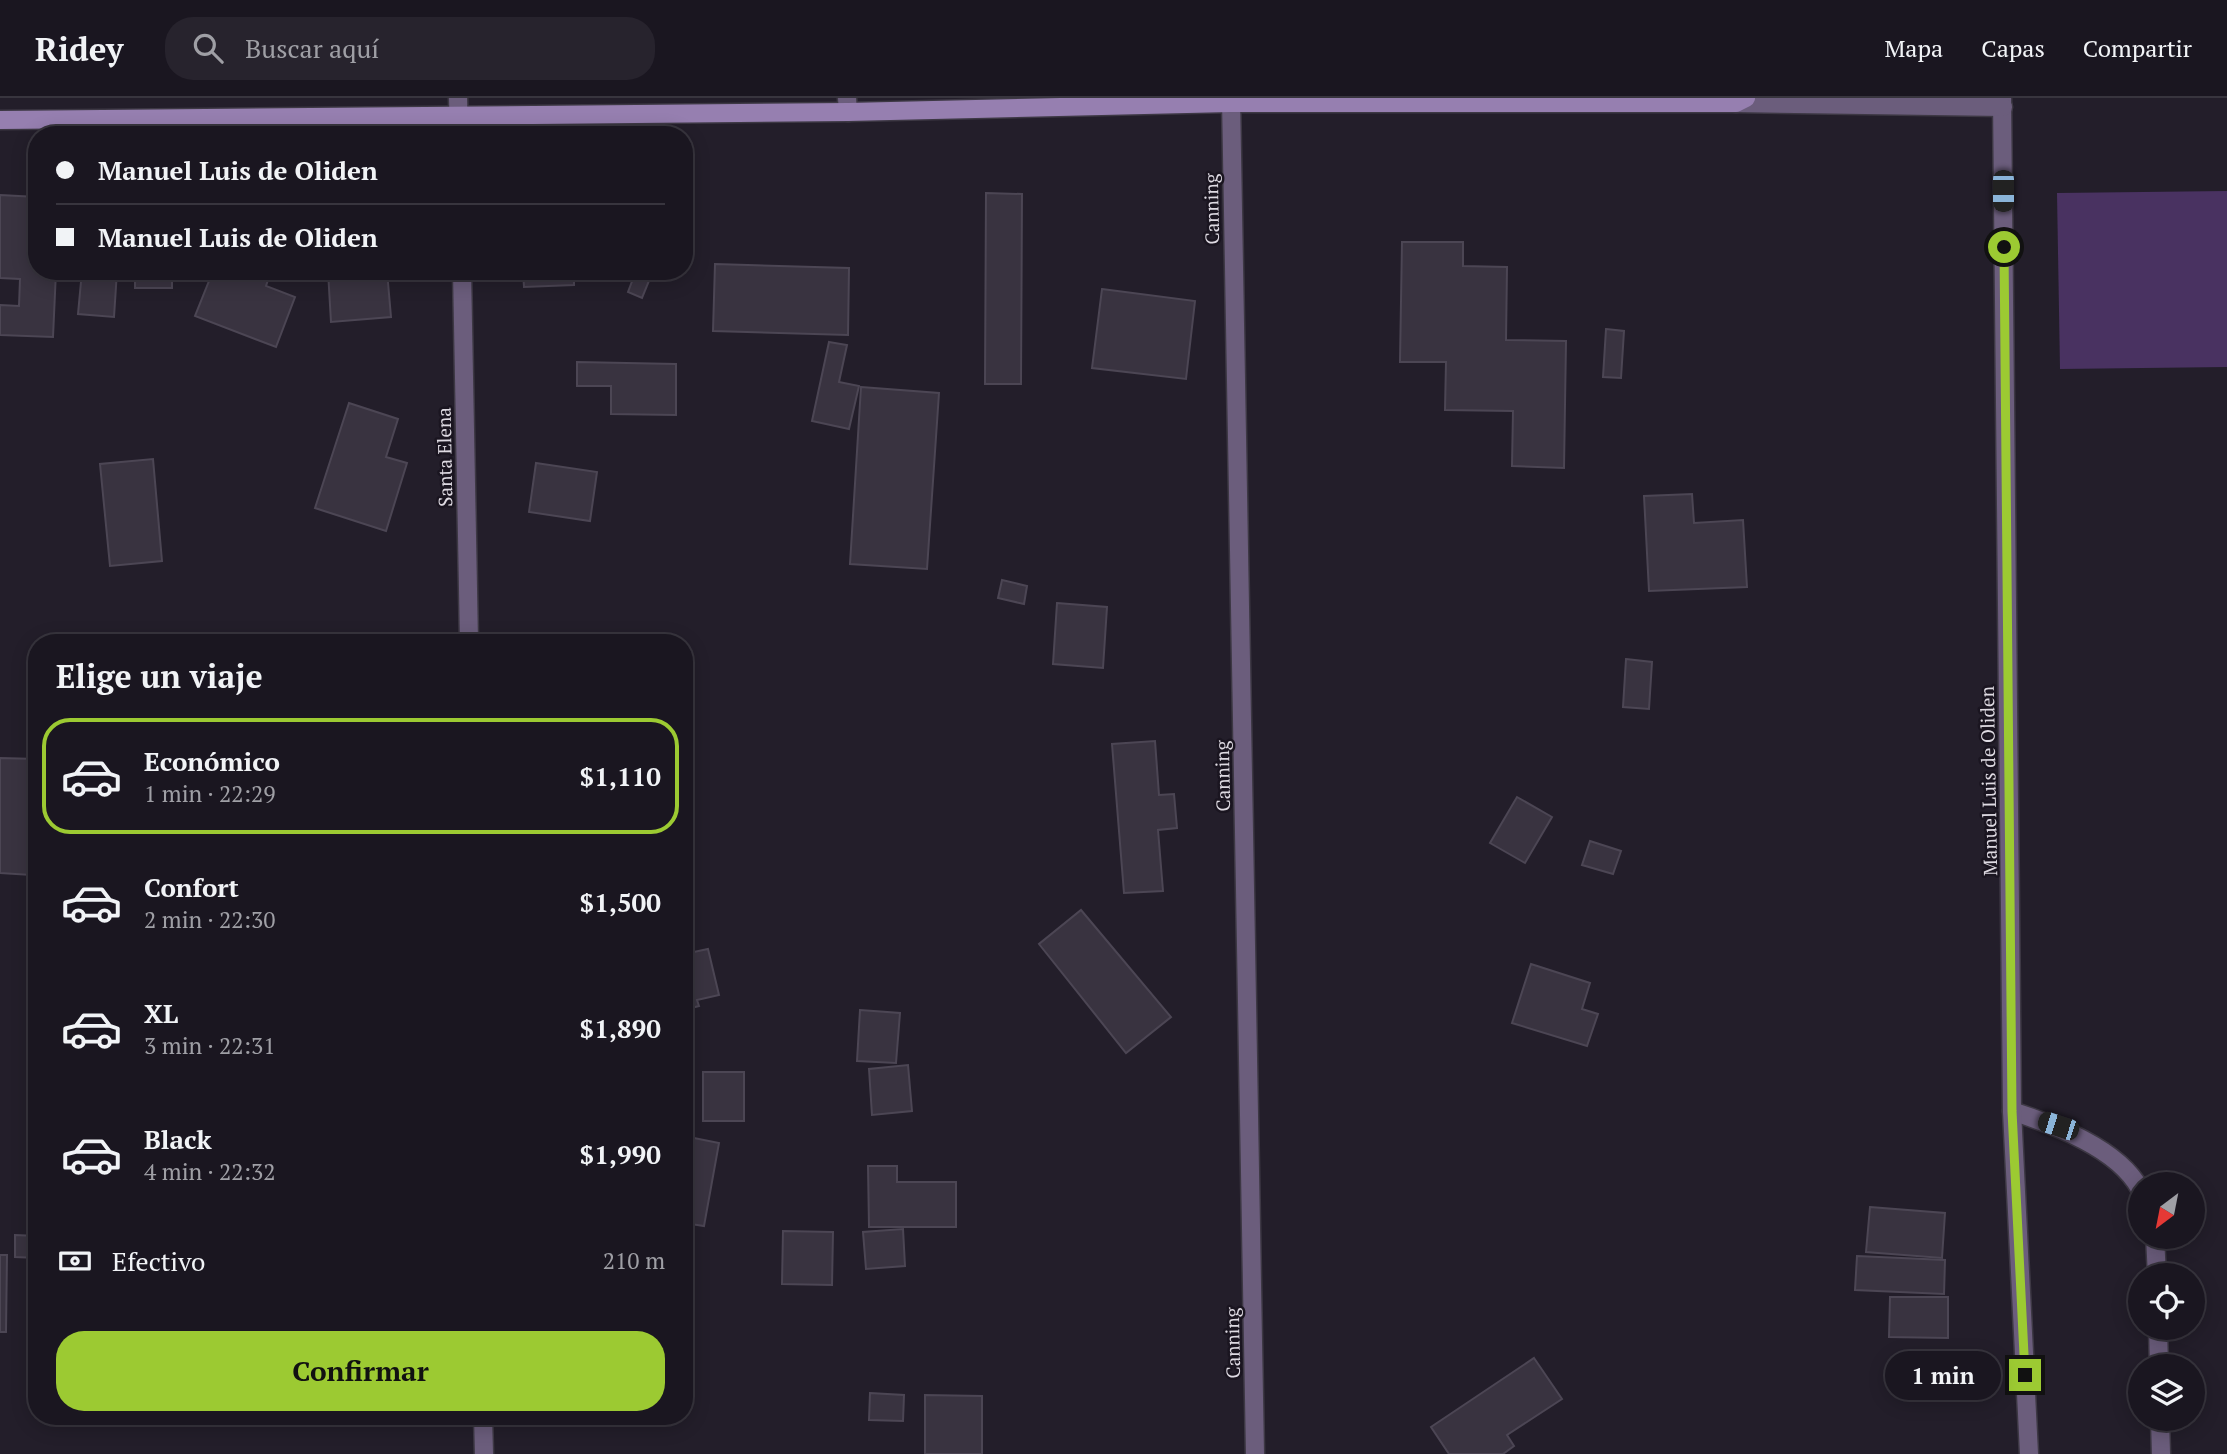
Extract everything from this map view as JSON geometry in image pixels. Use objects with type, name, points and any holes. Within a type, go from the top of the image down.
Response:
[{"type":"main road","points":[[0,120],[458,106],[1741,100]]},
{"type":"street","name":"Manuel Luis de Oliden","points":[[1741,100],[2003,103],[2012,1111],[2029,1454]]},
{"type":"street","name":"Canning","points":[[1231,101],[1255,1454]]},
{"type":"street","points":[[458,106],[459,126]]},
{"type":"street","name":"Santa Elena","points":[[462,280],[469,634]]},
{"type":"street","points":[[2012,1111],[2058,1126],[2105,1153],[2128,1172]]},
{"type":"street","points":[[483,1425],[484,1454]]},
{"type":"street","points":[[2160,1431],[2161,1454]]},
{"type":"shaded area","points":[[2227,191],[2227,367],[2060,369],[2057,193]]},
{"type":"building","points":[[986,193],[1022,194],[1021,384],[985,384]]},
{"type":"building","points":[[0,195],[28,197],[28,280],[56,280],[53,337],[0,335],[0,305],[19,306],[20,279],[0,278]]},
{"type":"building","points":[[1402,242],[1463,242],[1463,266],[1507,267],[1506,340],[1566,341],[1564,468],[1512,466],[1513,411],[1445,410],[1446,362],[1400,362]]},
{"type":"building","points":[[715,264],[849,268],[848,335],[713,331]]},
{"type":"building","points":[[81,280],[116,280],[114,317],[78,314]]},
{"type":"building","points":[[135,280],[172,280],[172,288],[135,288]]},
{"type":"building","points":[[209,280],[268,280],[266,286],[295,297],[276,347],[195,316]]},
{"type":"building","points":[[329,280],[388,280],[391,317],[331,322]]},
{"type":"building","points":[[524,280],[574,280],[574,285],[524,287]]},
{"type":"building","points":[[633,280],[649,280],[642,298],[628,292]]},
{"type":"building","points":[[1102,289],[1195,301],[1186,379],[1092,368]]},
{"type":"building","points":[[1606,329],[1624,331],[1621,378],[1603,377]]},
{"type":"building","points":[[829,342],[847,345],[839,382],[859,386],[849,429],[812,421]]},
{"type":"building","points":[[577,362],[676,364],[676,415],[611,414],[611,386],[577,386]]},
{"type":"building","points":[[861,387],[939,393],[927,569],[850,564]]},
{"type":"building","points":[[349,403],[398,419],[386,457],[407,463],[386,531],[315,508]]},
{"type":"building","points":[[153,459],[162,561],[110,566],[100,464]]},
{"type":"building","points":[[536,463],[597,472],[590,521],[529,512]]},
{"type":"building","points":[[1692,494],[1694,523],[1743,520],[1747,587],[1649,591],[1644,496]]},
{"type":"building","points":[[1002,580],[1027,586],[1024,604],[998,598]]},
{"type":"building","points":[[1057,603],[1107,607],[1103,668],[1053,664]]},
{"type":"building","points":[[1626,659],[1652,662],[1649,709],[1623,707]]},
{"type":"building","points":[[1155,741],[1159,795],[1174,794],[1177,828],[1158,830],[1163,891],[1124,893],[1112,744]]},
{"type":"building","points":[[0,758],[28,759],[28,875],[0,873]]},
{"type":"building","points":[[1517,797],[1552,817],[1525,863],[1490,843]]},
{"type":"building","points":[[1590,841],[1621,851],[1613,874],[1582,865]]},
{"type":"building","points":[[1081,910],[1171,1017],[1126,1053],[1039,944]]},
{"type":"building","points":[[708,949],[719,995],[697,1000],[699,1006],[693,1008],[693,952]]},
{"type":"building","points":[[1531,964],[1590,983],[1582,1009],[1598,1014],[1587,1046],[1512,1023]]},
{"type":"building","points":[[860,1010],[900,1013],[896,1063],[857,1061]]},
{"type":"building","points":[[908,1065],[912,1111],[872,1115],[869,1069]]},
{"type":"building","points":[[703,1072],[744,1072],[744,1121],[703,1121]]},
{"type":"building","points":[[693,1138],[719,1143],[704,1226],[693,1224]]},
{"type":"building","points":[[868,1166],[897,1166],[897,1182],[956,1182],[956,1227],[869,1227]]},
{"type":"building","points":[[1870,1207],[1945,1213],[1942,1258],[1866,1252]]},
{"type":"building","points":[[903,1229],[905,1266],[866,1269],[863,1232]]},
{"type":"building","points":[[783,1231],[833,1232],[832,1285],[782,1284]]},
{"type":"building","points":[[15,1235],[28,1236],[28,1258],[15,1257]]},
{"type":"building","points":[[0,1255],[7,1255],[6,1332],[0,1332]]},
{"type":"building","points":[[1857,1256],[1945,1260],[1944,1294],[1855,1290]]},
{"type":"building","points":[[1890,1297],[1948,1297],[1948,1338],[1889,1337]]},
{"type":"building","points":[[1534,1358],[1562,1399],[1507,1435],[1514,1446],[1503,1454],[1449,1454],[1431,1427]]},
{"type":"building","points":[[870,1393],[904,1395],[903,1421],[869,1420]]},
{"type":"building","points":[[925,1395],[982,1396],[982,1454],[925,1454]]},
{"type":"route","points":[[2004,247],[2012,1111],[2025,1375]]}]
